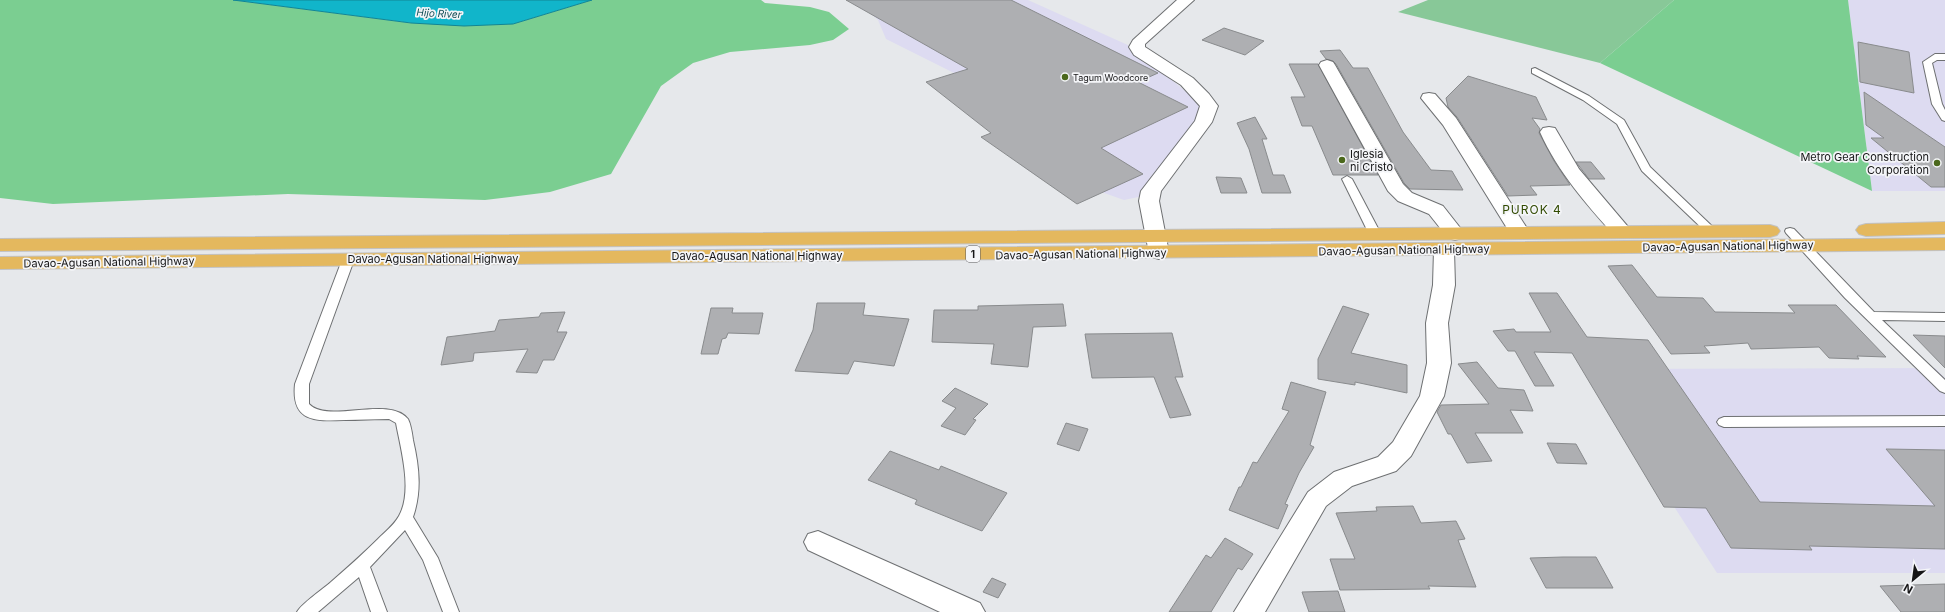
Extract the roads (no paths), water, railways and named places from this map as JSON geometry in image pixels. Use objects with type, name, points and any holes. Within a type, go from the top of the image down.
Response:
[{"type":"highway","name":"Davao-Agusan National Highway","points":[[0,263],[348,260],[1157,245],[1797,238],[1945,228]]},
{"type":"highway","name":"Davao-Agusan National Highway","points":[[0,245],[1157,245],[1375,234],[1450,242],[1520,233],[1711,231],[1797,238],[1945,244]]},
{"type":"street","points":[[1157,245],[1149,201],[1151,191],[1203,122],[1209,106],[1187,82],[1140,52],[1137,47],[1138,43],[1176,7],[1187,0]]},
{"type":"street","points":[[1249,612],[1317,499],[1343,480],[1387,464],[1402,449],[1432,396],[1439,363],[1437,323],[1450,242],[1436,210],[1405,197],[1397,190],[1327,65]]},
{"type":"street","points":[[1429,98],[1450,122],[1520,233]]},
{"type":"street","points":[[1549,132],[1568,169],[1592,199],[1622,232]]},
{"type":"street","points":[[818,542],[970,612]]},
{"type":"lane","points":[[1945,57],[1935,57],[1927,62],[1937,104],[1945,118]]},
{"type":"lane","points":[[1535,71],[1586,98],[1621,122],[1646,169],[1711,231]]},
{"type":"lane","points":[[1347,179],[1375,234]]},
{"type":"lane","points":[[1797,238],[1849,295],[1945,388]]},
{"type":"lane","points":[[305,612],[317,604],[362,565],[406,518],[411,497],[411,470],[403,422],[399,417],[389,414],[318,416],[309,413],[303,407],[300,397],[302,384],[348,260]]},
{"type":"lane","points":[[1870,316],[1945,317]]},
{"type":"lane","points":[[1724,422],[1945,421]]},
{"type":"lane","points":[[406,518],[430,558],[451,612]]},
{"type":"lane","points":[[362,565],[379,612]]},
{"type":"water","name":"Hijo River","points":[[233,0],[592,0],[513,24],[464,26],[411,23]]},
{"type":"place","name":"Tagum Woodcore","points":[[1065,77]]},
{"type":"place","name":"Iglesia ni Cristo","points":[[1342,160]]},
{"type":"place","name":"Metro Gear Construction Corporation","points":[[1937,163]]},
{"type":"district","name":"PUROK 4","points":[[1532,209]]}]
